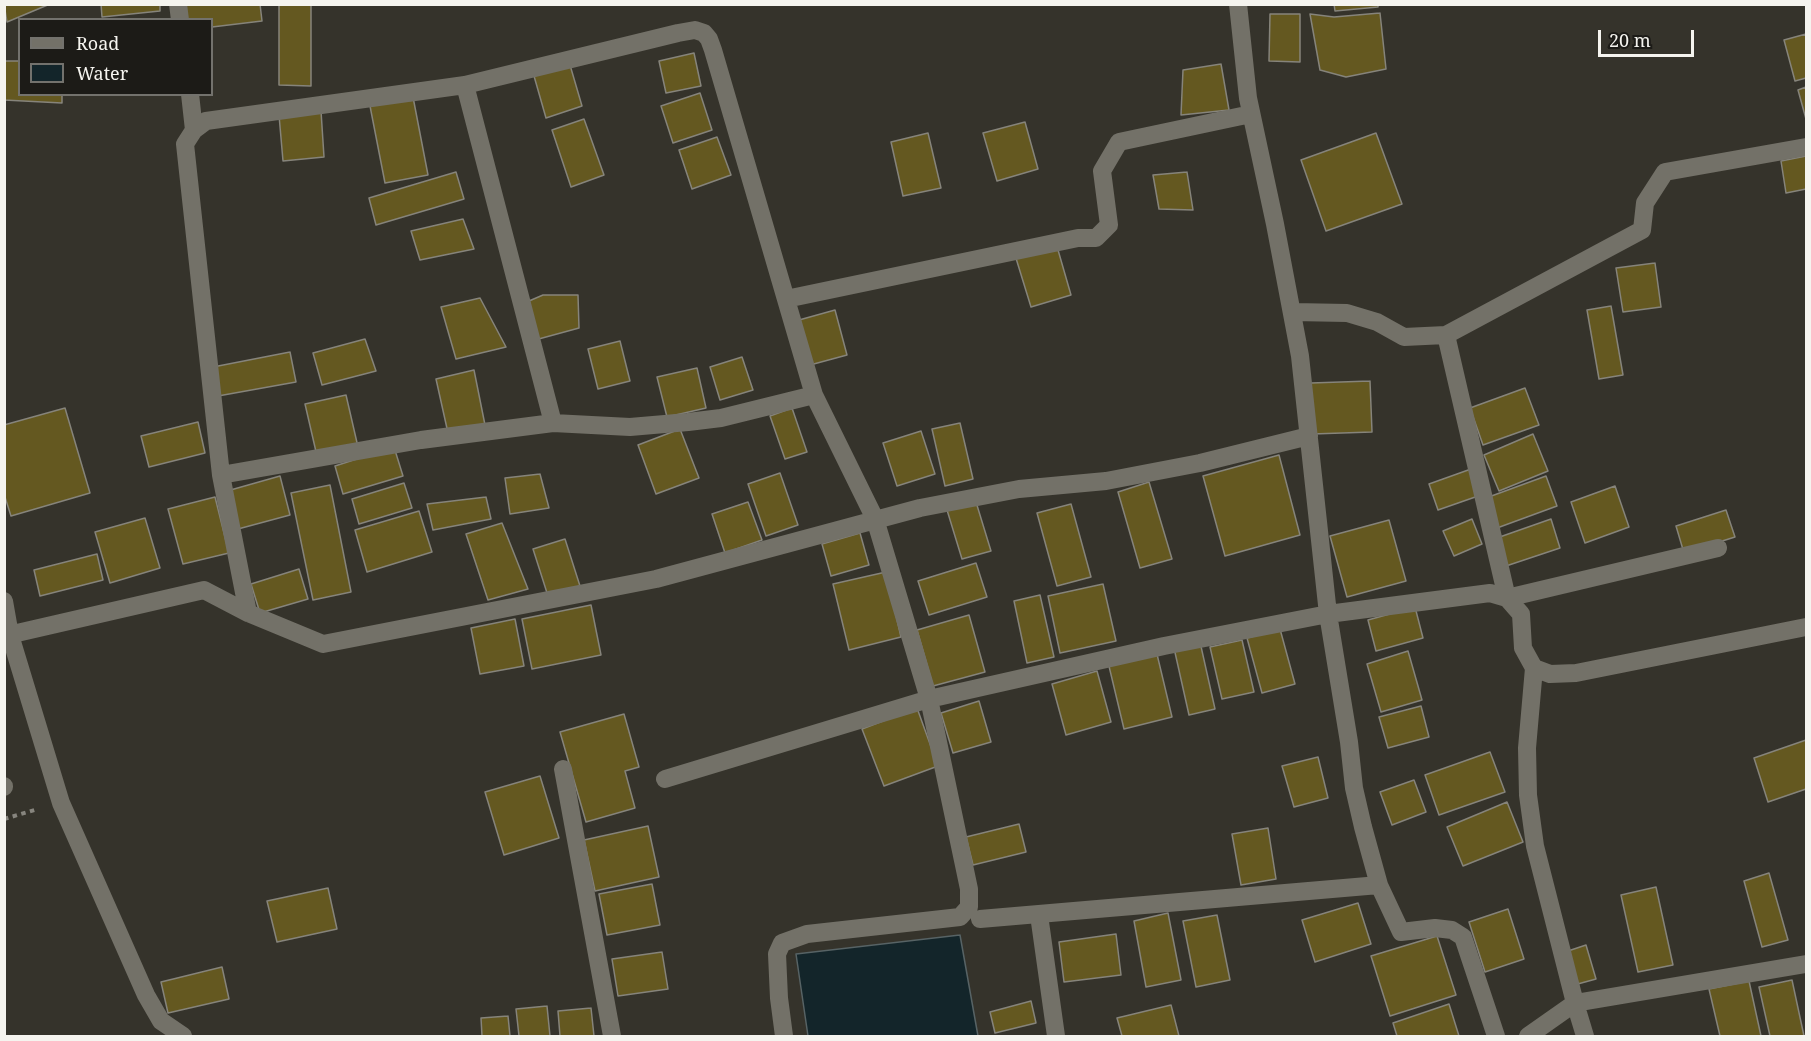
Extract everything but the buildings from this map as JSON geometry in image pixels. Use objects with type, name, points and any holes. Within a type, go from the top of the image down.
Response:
[{"type":"street","points":[[1238,4],[1248,98],[1293,312],[1300,356],[1328,614],[1349,742],[1354,788],[1379,885],[1401,932],[1435,928],[1452,930],[1463,937],[1496,1036]]},
{"type":"street","points":[[248,613],[221,476],[185,144],[194,130],[206,121],[465,85],[678,33],[695,30],[704,33],[713,50],[814,395],[875,519],[929,699],[969,889],[969,907],[960,917],[807,934],[782,943],[777,954],[784,1036]]},
{"type":"street","points":[[465,85],[552,423]]},
{"type":"street","points":[[190,96],[194,130]]},
{"type":"street","points":[[786,299],[1078,238],[1096,238],[1108,225],[1102,171],[1119,142],[1251,114]]},
{"type":"street","points":[[1293,312],[1347,313],[1377,322],[1404,337],[1446,335],[1642,230],[1645,203],[1665,172],[1806,147]]},
{"type":"street","points":[[1446,335],[1507,598],[1521,614],[1523,648],[1534,668],[1527,748],[1528,795],[1535,846],[1585,1036]]},
{"type":"street","points":[[221,476],[421,440],[552,423],[630,427],[721,418],[814,395]]},
{"type":"street","points":[[8,636],[204,590],[248,613],[323,644],[656,579],[920,508],[1019,489],[1106,481],[1200,463],[1309,436]]},
{"type":"street","points":[[665,779],[929,699],[1164,646],[1328,614],[1490,593],[1507,598],[1718,548]]},
{"type":"street","points":[[4,601],[8,636],[61,803],[146,995],[161,1021],[183,1036]]},
{"type":"street","points":[[1534,668],[1550,674],[1576,673],[1806,627]]},
{"type":"street","points":[[563,769],[612,1036]]},
{"type":"street","points":[[980,919],[1379,885]]},
{"type":"street","points":[[1039,915],[1056,1036]]},
{"type":"street","points":[[1528,1036],[1575,1003],[1806,964]]},
{"type":"path","points":[[4,819],[61,803]]},
{"type":"water","points":[[960,935],[978,1036],[808,1036],[796,954]]}]
